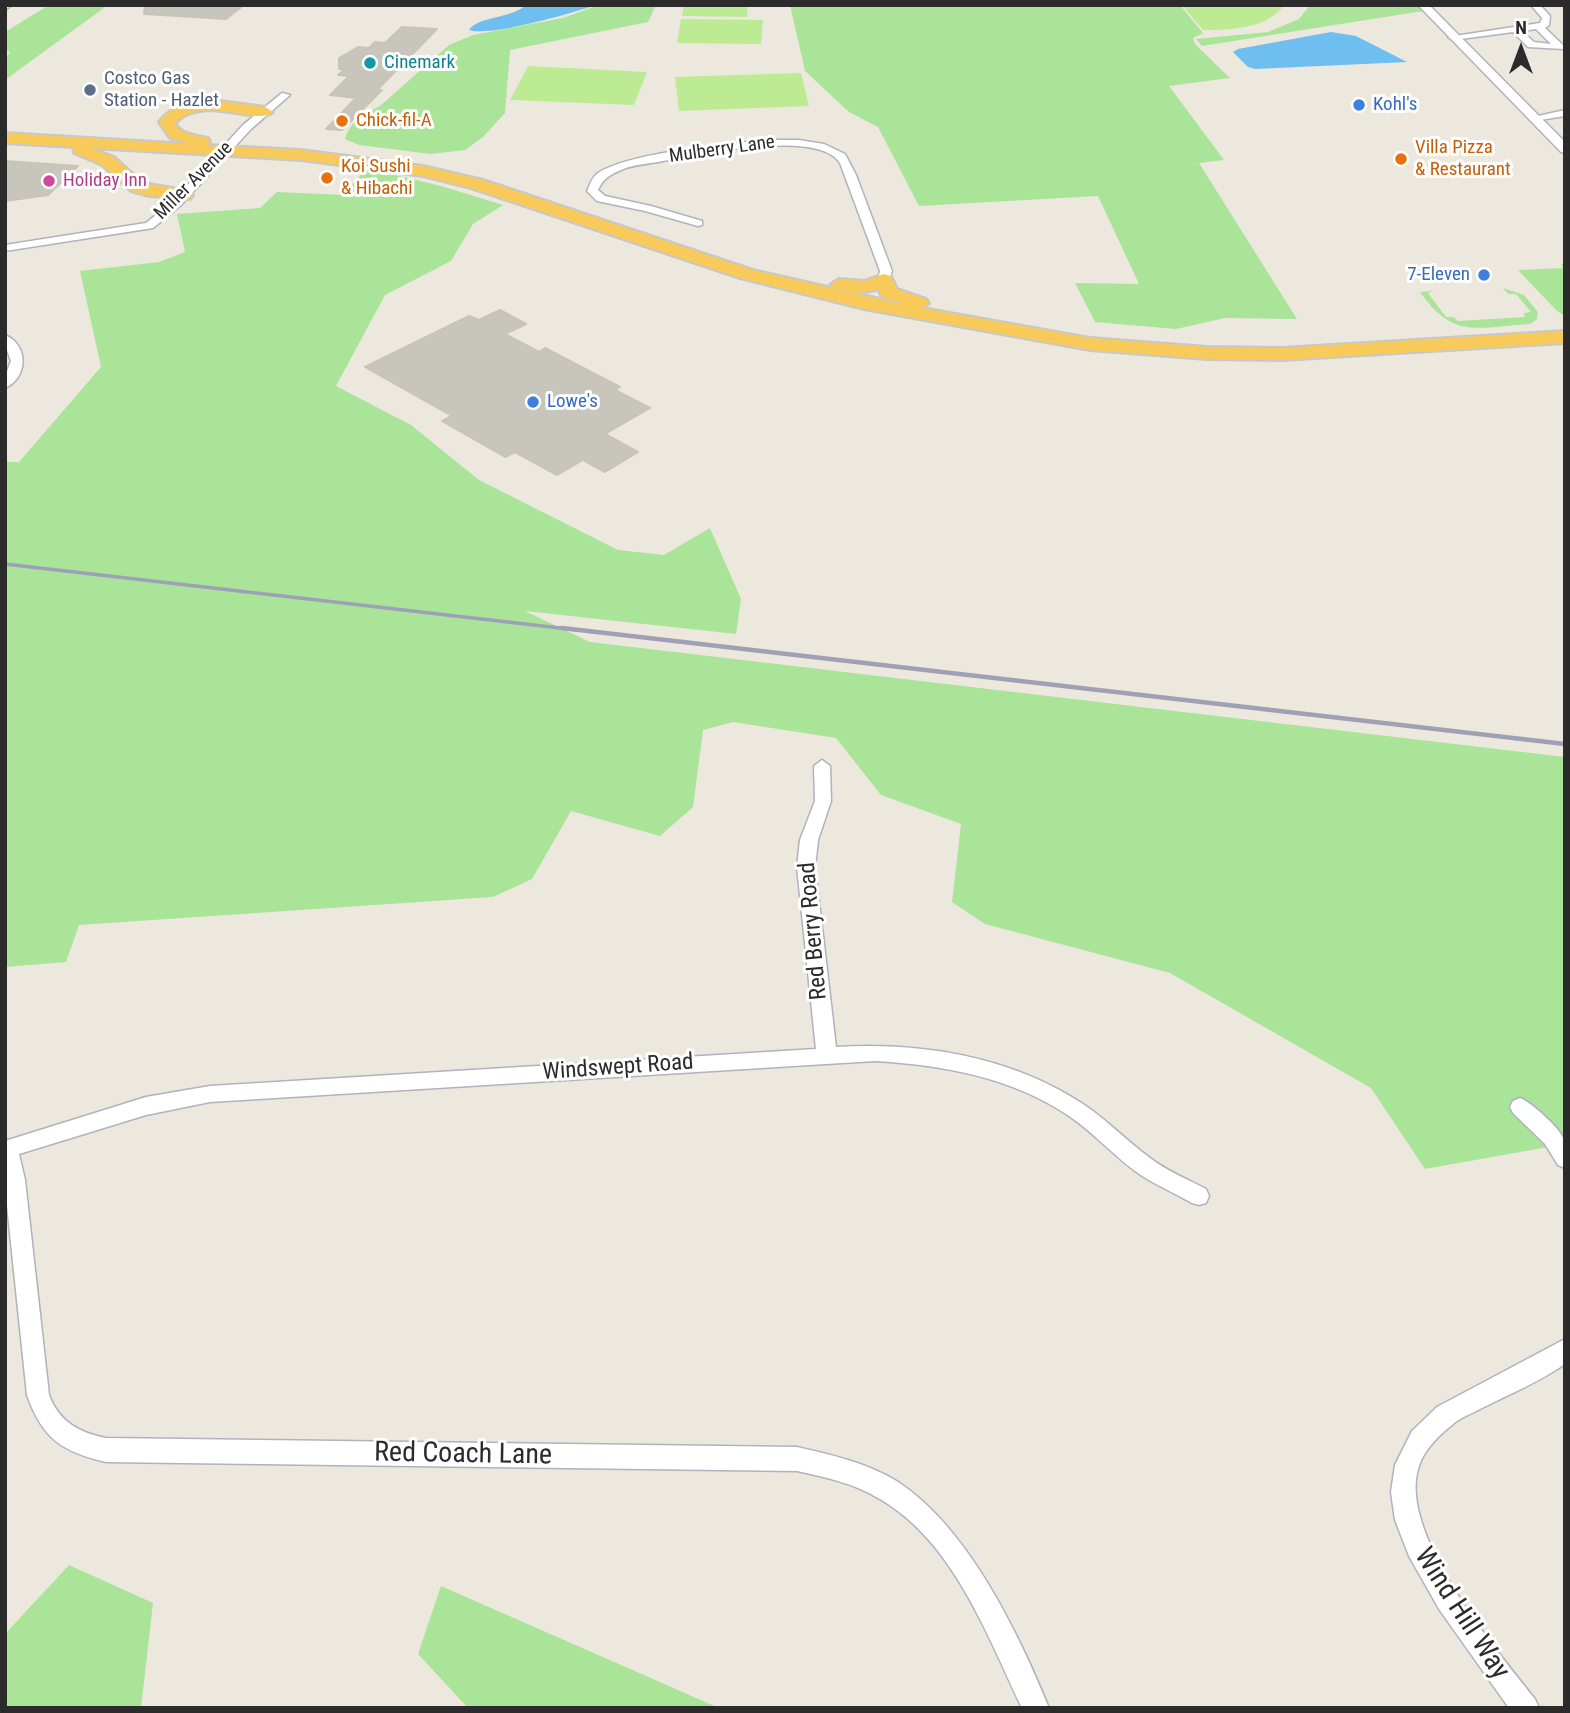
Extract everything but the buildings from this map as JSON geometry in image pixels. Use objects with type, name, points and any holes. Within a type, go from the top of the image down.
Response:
[{"type":"highway","points":[[224,146],[180,136],[170,130],[167,122],[179,112],[205,106],[265,112]]},
{"type":"highway","points":[[5,131],[366,153],[455,169],[681,243],[817,283],[945,312],[1054,330],[1146,339],[1235,343],[1318,342],[1565,328]]},
{"type":"highway","points":[[5,138],[224,146],[358,160],[424,171],[477,184],[747,274],[864,303],[1090,344],[1207,353],[1282,354],[1565,337]]},
{"type":"highway","points":[[43,141],[99,156],[144,190],[184,195]]},
{"type":"highway","points":[[817,283],[867,287],[884,280],[889,293],[945,312]]},
{"type":"street","points":[[1423,5],[1565,149]]},
{"type":"street","points":[[1454,37],[1538,26],[1548,20],[1535,5]]},
{"type":"street","points":[[1516,30],[1531,45],[1560,47],[1538,26]]},
{"type":"street","name":"Miller Avenue","points":[[5,248],[143,228],[154,223],[184,195],[224,146],[285,95]]},
{"type":"street","points":[[1534,118],[1565,113]]},
{"type":"street","points":[[1534,118],[1565,119]]},
{"type":"street","name":"Mulberry Lane","points":[[698,223],[647,208],[601,199],[592,191],[598,177],[620,166],[774,141],[825,146],[843,157],[886,271],[884,280]]},
{"type":"street","points":[[5,339],[14,346],[18,358],[17,366],[5,384]]},
{"type":"street","name":"Red Berry Road","points":[[822,766],[823,802],[809,840],[806,867],[827,1056]]},
{"type":"street","name":"Windswept Road","points":[[7,1149],[146,1105],[211,1094],[875,1053],[916,1054],[960,1061],[1003,1073],[1069,1105],[1103,1129],[1145,1167],[1199,1196]]},
{"type":"street","points":[[1520,1107],[1552,1138],[1565,1159]]},
{"type":"street","name":"Red Coach Lane","points":[[7,1149],[15,1180],[38,1395],[51,1423],[61,1434],[81,1445],[106,1450],[797,1459],[827,1463],[856,1472],[883,1485],[909,1503],[941,1533],[967,1571],[1036,1708]]},
{"type":"street","name":"Wind Hill Way","points":[[1525,1708],[1429,1573],[1414,1546],[1405,1518],[1404,1482],[1412,1450],[1432,1425],[1445,1415],[1550,1361],[1565,1350]]},
{"type":"green space","points":[[49,5],[108,5],[5,80],[5,60],[10,52],[5,49],[5,32]]},
{"type":"green space","points":[[599,5],[656,5],[648,22],[510,50],[505,113],[483,137],[465,150],[431,154],[359,145],[345,139],[358,119],[380,106],[449,45],[473,35],[563,18]]},
{"type":"green space","points":[[684,5],[748,5],[747,17],[682,16]]},
{"type":"green space","points":[[790,5],[1180,5],[1203,33],[1193,38],[1195,44],[1230,78],[1169,86],[1224,160],[1199,163],[1297,319],[1225,318],[1176,329],[1095,322],[1075,283],[1139,284],[1098,196],[919,206],[878,127],[849,112],[805,71]]},
{"type":"green space","points":[[1182,5],[1284,5],[1277,13],[1258,23],[1236,28],[1203,30]]},
{"type":"green space","points":[[1310,5],[1417,5],[1423,11],[1202,46],[1196,39],[1268,32],[1299,19]]},
{"type":"green space","points":[[681,19],[763,20],[761,44],[677,43]]},
{"type":"green space","points":[[528,66],[647,72],[634,105],[510,100]]},
{"type":"green space","points":[[801,73],[809,106],[679,111],[675,77]]},
{"type":"green space","points":[[366,168],[441,186],[503,205],[473,224],[451,261],[385,295],[336,386],[411,425],[479,480],[618,550],[664,555],[710,528],[741,599],[736,634],[525,611],[590,642],[1565,757],[1565,1144],[1425,1169],[1371,1088],[1170,973],[985,924],[952,902],[961,824],[881,795],[836,738],[733,722],[703,730],[693,807],[660,836],[571,811],[532,879],[493,897],[79,925],[66,962],[5,967],[5,462],[19,462],[101,367],[80,271],[159,262],[185,252],[177,214],[260,208],[277,192],[344,195]]},
{"type":"green space","points":[[1561,264],[1565,264],[1565,316],[1518,270],[1563,268]]},
{"type":"green space","points":[[1503,288],[1524,295],[1538,312],[1537,319],[1530,324],[1468,327],[1444,318],[1420,292],[1434,291],[1428,293],[1446,317],[1454,317],[1458,321],[1525,317],[1524,313],[1531,312],[1516,294],[1508,294]]},
{"type":"green space","points":[[69,1565],[153,1603],[141,1708],[5,1708],[5,1634]]},
{"type":"green space","points":[[441,1586],[719,1708],[468,1708],[418,1654]]},
{"type":"water","points":[[526,5],[596,5],[513,27],[469,30],[473,25],[520,10]]},
{"type":"water","points":[[1331,32],[1356,36],[1407,62],[1255,69],[1248,67],[1233,52],[1238,49]]},
{"type":"railway","points":[[5,564],[577,630]]},
{"type":"railway","points":[[562,628],[1565,744]]},
{"type":"place","name":"Cinemark","points":[[370,63]]},
{"type":"place","name":"Costco Gas Station - Hazlet","points":[[90,90]]},
{"type":"place","name":"Kohl's","points":[[1359,105]]},
{"type":"place","name":"Chick-fil-A","points":[[342,121]]},
{"type":"place","name":"Villa Pizza & Restaurant","points":[[1401,159]]},
{"type":"place","name":"Koi Sushi & Hibachi","points":[[327,178]]},
{"type":"place","name":"Holiday Inn","points":[[49,181]]},
{"type":"place","name":"7-Eleven","points":[[1484,275]]},
{"type":"place","name":"Lowe's","points":[[533,402]]}]
